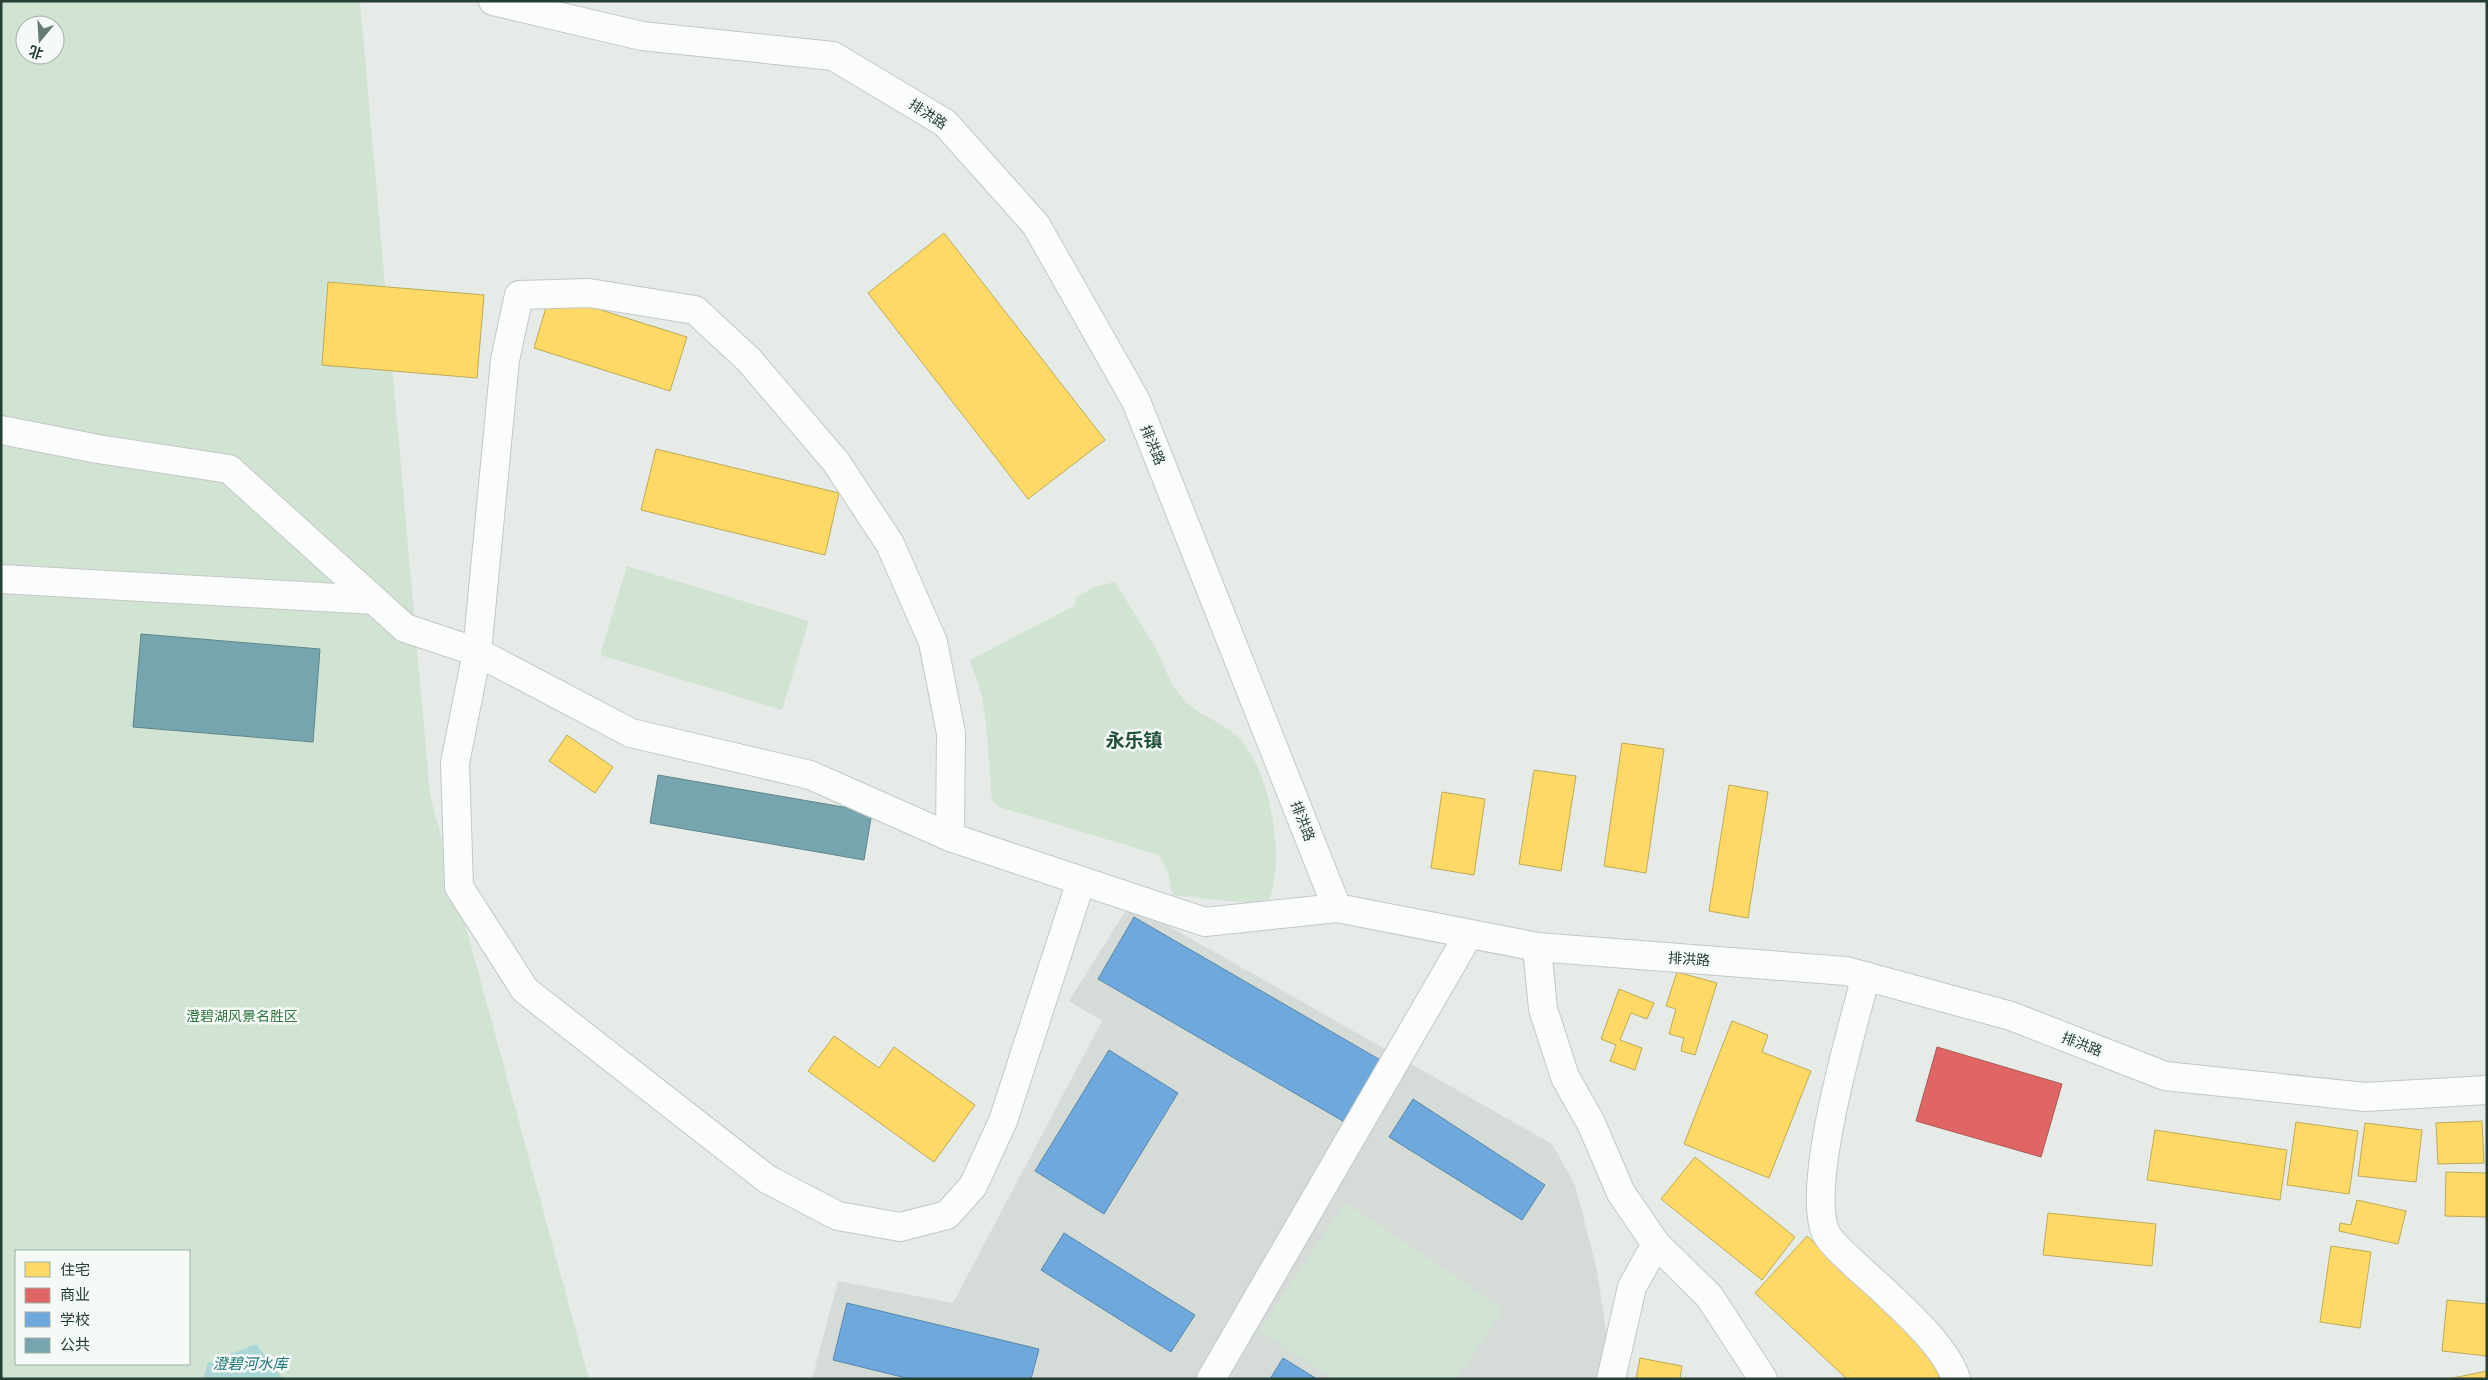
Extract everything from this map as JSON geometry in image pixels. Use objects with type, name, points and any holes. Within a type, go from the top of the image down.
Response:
[{"type":"street","name":"排洪路","points":[[493,1],[642,36],[833,56],[946,123],[1036,225],[1136,401],[1337,908],[1537,947],[1846,971],[2012,1016],[2165,1076],[2365,1097],[2487,1090]]},
{"type":"street","points":[[950,837],[951,733],[933,642],[890,544],[836,462],[749,360],[695,310],[590,293],[518,295],[505,360],[477,652],[455,763],[459,887],[525,990],[767,1179],[838,1216],[900,1227],[948,1215],[973,1186],[1002,1120],[1081,881]]},
{"type":"street","points":[[1,430],[98,449],[229,469],[405,628],[477,652],[631,733],[810,775],[950,837],[1205,922],[1337,908]]},
{"type":"street","points":[[1,579],[374,600]]},
{"type":"street","points":[[1211,1379],[1469,934]]},
{"type":"street","points":[[1537,947],[1543,1009],[1565,1077],[1591,1122],[1621,1193],[1656,1244],[1709,1296],[1763,1379]]},
{"type":"street","points":[[1866,976],[1838,1086],[1819,1194],[1826,1233],[1933,1342],[1953,1369],[1956,1379]]},
{"type":"street","points":[[1611,1379],[1632,1287],[1656,1244]]},
{"type":"shaded area","points":[[1130,904],[1552,1144],[1575,1185],[1597,1270],[1613,1379],[812,1379],[838,1281],[953,1303],[1102,1021],[1069,1001]]},
{"type":"green space","name":"澄碧湖风景名胜区","points":[[1,1],[360,1],[430,795],[589,1379],[1,1379]]},
{"type":"green space","points":[[627,566],[809,621],[782,710],[600,655]]},
{"type":"green space","points":[[1115,582],[1155,647],[1170,681],[1177,691],[1192,707],[1233,732],[1251,754],[1260,773],[1273,819],[1275,844],[1276,867],[1273,888],[1267,905],[1172,895],[1168,872],[1159,855],[999,807],[992,801],[986,722],[981,692],[970,660],[1074,606],[1076,598],[1094,587]]},
{"type":"green space","points":[[1345,1203],[1503,1309],[1456,1379],[1333,1379],[1260,1330]]},
{"type":"water","name":"澄碧河水库","points":[[256,1344],[283,1379],[203,1379],[208,1363]]},
{"type":"building: 住宅","points":[[944,233],[1105,440],[1028,499],[868,293]]},
{"type":"building: 住宅","points":[[328,282],[484,295],[477,378],[322,365]]},
{"type":"building: 住宅","points":[[550,294],[687,337],[670,391],[534,348]]},
{"type":"building: 住宅","points":[[656,449],[839,493],[825,555],[641,510]]},
{"type":"building: 住宅","points":[[567,735],[613,767],[595,793],[549,761]]},
{"type":"building: 住宅","points":[[1622,743],[1664,749],[1646,873],[1604,866]]},
{"type":"building: 住宅","points":[[1534,770],[1576,776],[1561,871],[1519,864]]},
{"type":"building: 住宅","points":[[1729,785],[1768,792],[1748,918],[1709,911]]},
{"type":"building: 住宅","points":[[1442,792],[1485,799],[1474,875],[1431,868]]},
{"type":"building: 住宅","points":[[1677,972],[1717,983],[1695,1055],[1681,1051],[1684,1038],[1669,1034],[1676,1009],[1666,1006]]},
{"type":"building: 住宅","points":[[1619,989],[1654,1003],[1647,1019],[1631,1013],[1620,1040],[1642,1048],[1635,1070],[1610,1061],[1616,1045],[1601,1039]]},
{"type":"building: 住宅","points":[[1732,1021],[1768,1035],[1762,1052],[1811,1071],[1769,1178],[1684,1144]]},
{"type":"building: 住宅","points":[[834,1036],[879,1068],[894,1047],[975,1105],[934,1162],[808,1071]]},
{"type":"building: 住宅","points":[[2482,1121],[2484,1163],[2438,1164],[2436,1123]]},
{"type":"building: 住宅","points":[[2296,1122],[2358,1131],[2349,1194],[2287,1185]]},
{"type":"building: 住宅","points":[[2365,1123],[2422,1130],[2416,1182],[2358,1176]]},
{"type":"building: 住宅","points":[[2155,1130],[2287,1150],[2280,1200],[2147,1180]]},
{"type":"building: 住宅","points":[[1695,1157],[1795,1237],[1762,1280],[1661,1199]]},
{"type":"building: 住宅","points":[[2446,1172],[2487,1173],[2487,1217],[2445,1216]]},
{"type":"building: 住宅","points":[[2357,1200],[2406,1211],[2398,1244],[2339,1231],[2340,1223],[2351,1225]]},
{"type":"building: 住宅","points":[[2048,1213],[2156,1224],[2152,1266],[2043,1255]]},
{"type":"building: 住宅","points":[[1807,1236],[1948,1367],[1937,1379],[1847,1379],[1755,1293]]},
{"type":"building: 住宅","points":[[2331,1246],[2371,1252],[2360,1328],[2320,1322]]},
{"type":"building: 住宅","points":[[2447,1300],[2487,1304],[2487,1356],[2442,1351]]},
{"type":"building: 住宅","points":[[1640,1358],[1682,1366],[1680,1379],[1636,1379]]},
{"type":"building: 住宅","points":[[2487,1371],[2487,1379],[2448,1379]]},
{"type":"building: 商业","points":[[1937,1047],[2062,1084],[2041,1157],[1916,1121]]},
{"type":"building: 学校","points":[[1134,917],[1389,1065],[1353,1127],[1098,979]]},
{"type":"building: 学校","points":[[1109,1050],[1178,1093],[1104,1214],[1035,1171]]},
{"type":"building: 学校","points":[[1413,1099],[1545,1185],[1522,1220],[1389,1137]]},
{"type":"building: 学校","points":[[1064,1233],[1195,1315],[1171,1352],[1041,1270]]},
{"type":"building: 学校","points":[[847,1303],[1039,1349],[1031,1379],[910,1379],[833,1360]]},
{"type":"building: 学校","points":[[1283,1358],[1317,1379],[1270,1379]]},
{"type":"building: 公共","points":[[141,634],[320,649],[313,742],[133,727]]},
{"type":"building: 公共","points":[[658,775],[872,812],[864,860],[650,823]]},
{"type":"district","name":"永乐镇","points":[[1134,740]]}]
